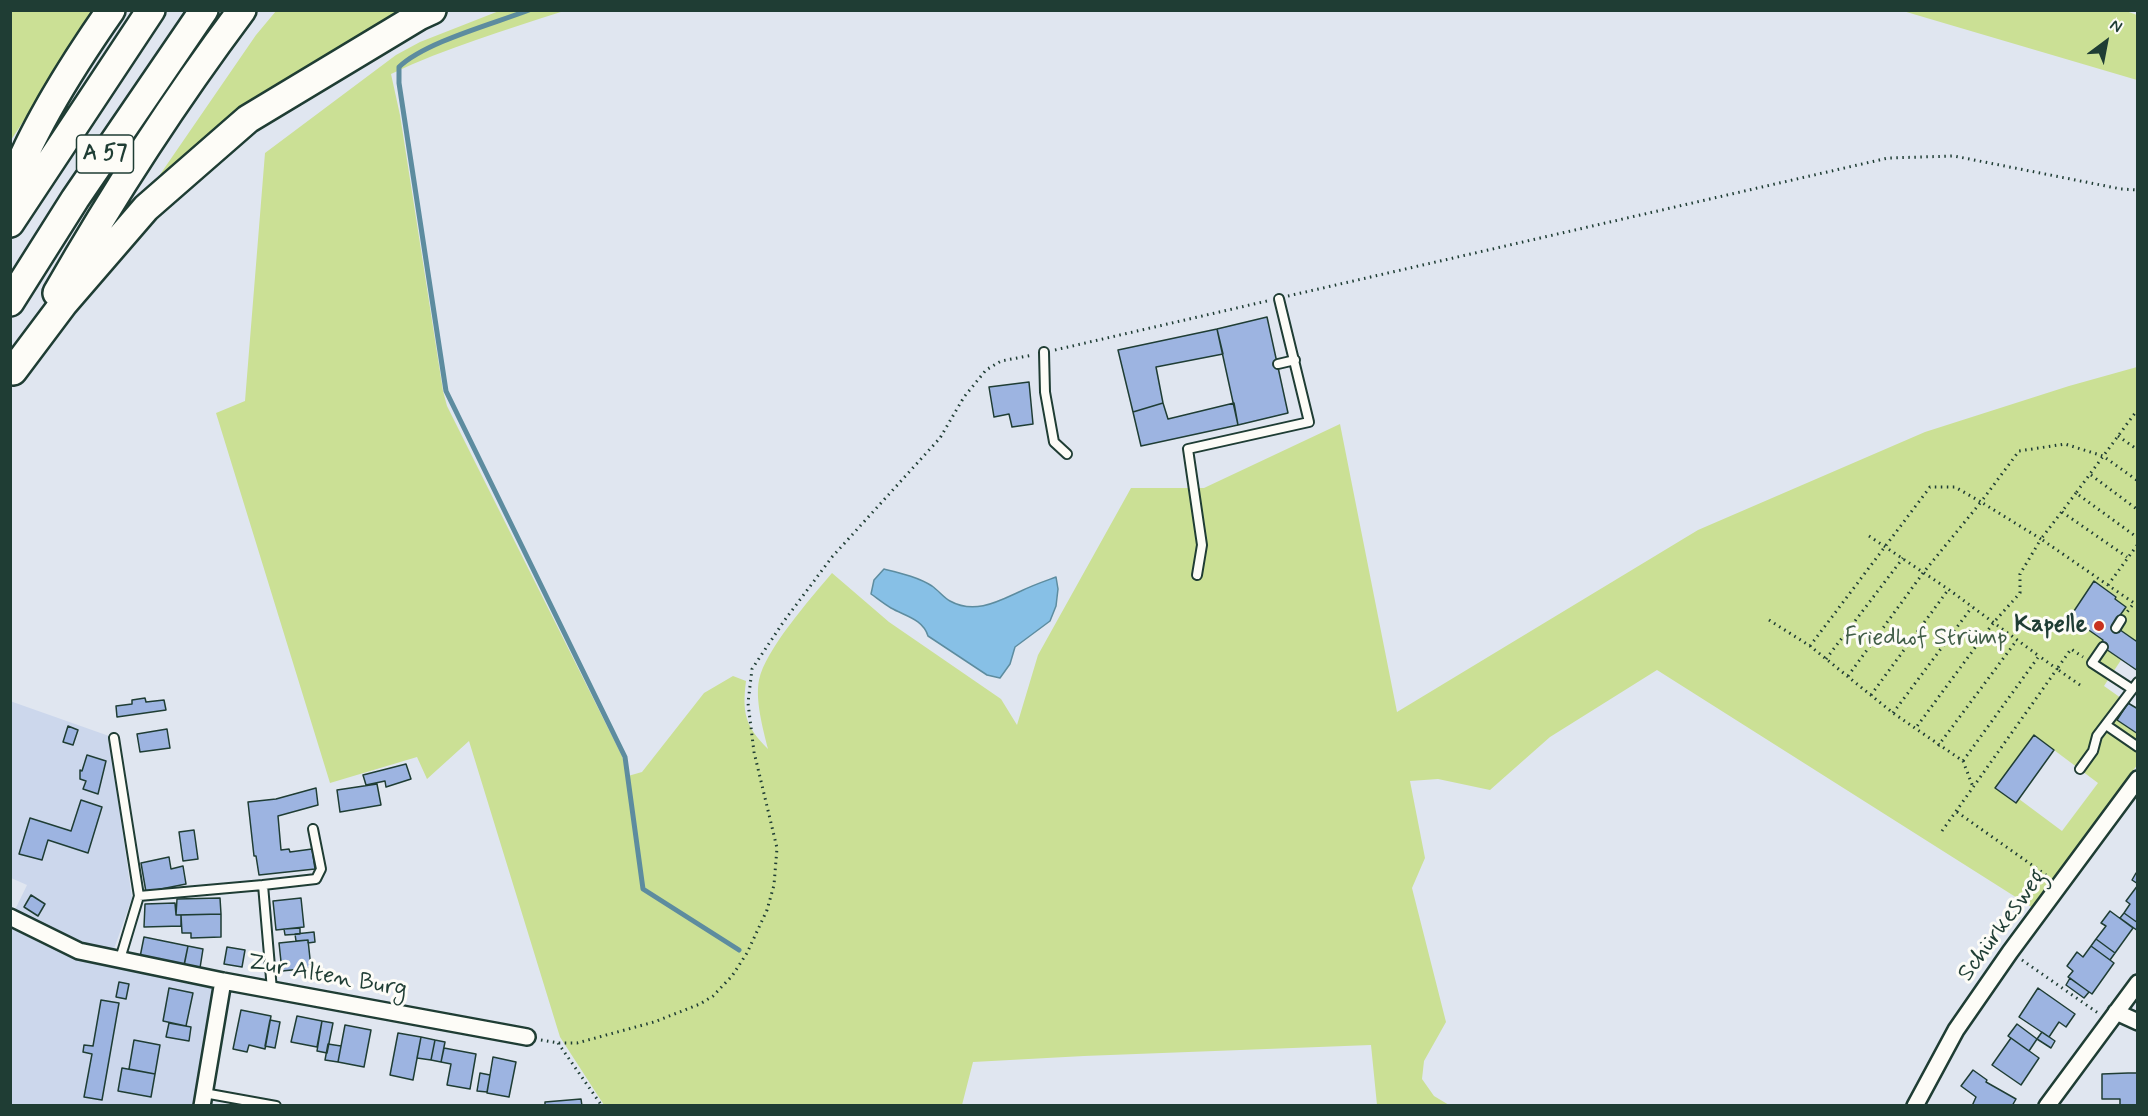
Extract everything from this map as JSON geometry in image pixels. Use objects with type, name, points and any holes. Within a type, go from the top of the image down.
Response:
[{"type":"highway","points":[[10,190],[19,165],[57,94],[111,10]]},
{"type":"highway","name":"A 57","points":[[10,224],[151,10]]},
{"type":"highway","name":"A 57","points":[[10,302],[75,199],[204,10]]},
{"type":"highway","points":[[12,373],[103,213],[148,143],[242,10]]},
{"type":"highway","points":[[12,373],[64,303],[146,208],[248,119],[432,10]]},
{"type":"street","name":"Schürkesweg","points":[[1915,1106],[1956,1030],[2010,951],[2138,779]]},
{"type":"street","name":"Zur Alten Burg","points":[[10,917],[79,951],[223,981],[527,1037]]},
{"type":"street","points":[[203,1099],[223,981]]},
{"type":"street","points":[[2047,1106],[2138,983]]},
{"type":"street","points":[[2113,1017],[2138,1022]]},
{"type":"lane","points":[[1197,575],[1202,545],[1188,449],[1309,422],[1279,299]]},
{"type":"lane","points":[[1044,352],[1045,392],[1054,442],[1067,454]]},
{"type":"lane","points":[[1278,364],[1295,360]]},
{"type":"lane","points":[[2080,770],[2093,751],[2097,736],[2135,686],[2092,663],[2103,647]]},
{"type":"lane","points":[[2106,725],[2138,747]]},
{"type":"lane","points":[[114,738],[140,896],[120,959]]},
{"type":"lane","points":[[140,896],[316,879],[321,869],[313,829]]},
{"type":"lane","points":[[263,885],[272,990]]},
{"type":"lane","points":[[203,1099],[276,1106]]},
{"type":"path","points":[[1916,729],[1994,622],[2020,593],[2020,574],[2041,539],[2091,475],[2138,409]]},
{"type":"path","points":[[2133,416],[2138,419]]},
{"type":"path","points":[[2118,436],[2138,450]]},
{"type":"path","points":[[1848,676],[1923,573],[2019,451],[2065,444],[2103,456],[2138,481]]},
{"type":"path","points":[[2091,475],[2138,510]]},
{"type":"path","points":[[1810,646],[1930,487],[1954,487],[1981,502],[2041,539],[2134,603],[2119,624]]},
{"type":"path","points":[[2076,493],[2138,538]]},
{"type":"path","points":[[2062,512],[2127,557]]},
{"type":"path","points":[[1869,536],[1948,589],[2080,685]]},
{"type":"path","points":[[2108,585],[2138,544]]},
{"type":"path","points":[[1826,659],[1903,558]]},
{"type":"path","points":[[1871,695],[1948,589]]},
{"type":"path","points":[[1893,713],[1972,608]]},
{"type":"path","points":[[1769,620],[1810,646],[1893,713],[1963,761],[1973,787]]},
{"type":"path","points":[[1938,746],[2016,639]]},
{"type":"path","points":[[1942,831],[2071,650]]},
{"type":"path","points":[[1963,761],[2039,656]]},
{"type":"path","points":[[1957,812],[2060,885]]},
{"type":"path","points":[[2010,951],[2113,1017]]},
{"type":"path","points":[[558,1043],[602,1106]]},
{"type":"shaded area","points":[[10,701],[109,736],[132,898],[114,949],[223,981],[202,1105],[11,1105],[11,918],[27,885],[11,878]]},
{"type":"green space","points":[[11,11],[96,11],[11,140]]},
{"type":"green space","points":[[276,11],[418,11],[137,208],[256,35]]},
{"type":"green space","name":"Friedhof Strümp","points":[[499,11],[564,11],[454,48],[391,74],[400,115],[447,406],[622,756],[628,776],[642,772],[704,693],[733,676],[746,681],[745,711],[747,718],[754,733],[768,749],[758,696],[759,680],[763,668],[779,640],[832,573],[889,622],[1001,699],[1017,725],[1038,655],[1131,488],[1204,488],[1340,424],[1397,712],[1698,530],[1925,432],[2137,367],[2136,641],[2113,625],[2125,607],[2115,599],[2116,596],[2094,581],[2070,616],[2103,640],[2100,645],[2121,660],[2104,686],[2128,703],[2117,720],[2137,734],[2137,765],[2033,908],[1657,670],[1550,737],[1490,790],[1438,779],[1410,781],[1425,858],[1412,888],[1446,1022],[1424,1061],[1422,1079],[1434,1096],[1449,1105],[1377,1105],[1371,1045],[973,1062],[962,1105],[604,1105],[560,1037],[469,741],[427,779],[417,757],[330,783],[216,413],[245,401],[265,153],[396,55],[420,42]],"holes":[[[2034,735],[2098,783],[2062,831],[2019,799],[2015,803],[1995,788]]]},
{"type":"green space","points":[[1903,11],[2126,11],[2137,15],[2137,80]]},
{"type":"water","points":[[884,569],[921,580],[950,601],[969,607],[987,605],[1056,577],[1058,589],[1056,606],[1050,621],[1015,647],[1010,664],[1000,678],[987,675],[928,636],[926,630],[918,622],[871,594],[874,580]]},
{"type":"building","points":[[1267,317],[1288,413],[1238,425],[1217,329]]},
{"type":"building","points":[[1217,329],[1223,354],[1156,367],[1163,403],[1133,412],[1118,350]]},
{"type":"building","points":[[1029,382],[1033,424],[1012,427],[1009,414],[994,417],[989,387]]},
{"type":"building","points":[[1163,403],[1168,419],[1234,403],[1238,425],[1141,446],[1133,412]]},
{"type":"building","name":"Kapelle","points":[[2094,581],[2126,607],[2113,625],[2136,641],[2138,638],[2138,671],[2100,645],[2103,640],[2070,617]]},
{"type":"building","points":[[145,698],[146,702],[164,700],[166,710],[117,717],[116,706],[132,704],[132,700]]},
{"type":"building","points":[[2128,703],[2138,709],[2138,734],[2117,720]]},
{"type":"building","points":[[68,726],[78,730],[73,745],[63,742]]},
{"type":"building","points":[[167,729],[170,748],[140,752],[137,734]]},
{"type":"building","points":[[2034,735],[2054,750],[2016,803],[1995,788]]},
{"type":"building","points":[[87,755],[106,761],[98,794],[83,789],[86,781],[80,779],[80,770],[82,771]]},
{"type":"building","points":[[406,764],[411,779],[386,787],[385,781],[366,785],[363,775]]},
{"type":"building","points":[[377,784],[381,805],[340,812],[337,790]]},
{"type":"building","points":[[316,788],[318,805],[278,816],[281,850],[289,849],[290,852],[312,849],[315,869],[259,875],[256,856],[254,856],[248,802],[276,799]]},
{"type":"building","points":[[81,800],[102,807],[88,853],[48,840],[42,860],[19,854],[30,818],[71,831]]},
{"type":"building","points":[[194,830],[198,859],[183,861],[179,832]]},
{"type":"building","points":[[169,857],[171,869],[183,866],[186,884],[146,892],[141,863]]},
{"type":"building","points":[[2136,873],[2138,874],[2138,884],[2132,880]]},
{"type":"building","points":[[2138,885],[2138,923],[2124,913],[2130,904],[2126,901]]},
{"type":"building","points":[[31,895],[45,904],[38,916],[24,907]]},
{"type":"building","points":[[220,898],[221,914],[176,915],[177,899]]},
{"type":"building","points":[[301,898],[304,927],[276,930],[273,901]]},
{"type":"building","points":[[175,903],[176,915],[181,915],[181,926],[144,927],[145,904]]},
{"type":"building","points":[[2110,911],[2133,928],[2115,953],[2096,939],[2106,926],[2101,923]]},
{"type":"building","points":[[2124,913],[2138,923],[2138,931],[2120,918]]},
{"type":"building","points":[[221,914],[221,937],[191,938],[191,933],[182,933],[181,915]]},
{"type":"building","points":[[300,928],[300,934],[285,935],[284,929]]},
{"type":"building","points":[[314,932],[315,942],[296,941],[295,934]]},
{"type":"building","points":[[144,937],[188,946],[184,966],[140,957]]},
{"type":"building","points":[[2096,939],[2115,953],[2110,960],[2091,946]]},
{"type":"building","points":[[308,940],[311,968],[282,971],[279,943]]},
{"type":"building","points":[[188,946],[203,949],[200,968],[184,965]]},
{"type":"building","points":[[2091,946],[2114,963],[2092,994],[2068,977],[2073,971],[2067,966],[2077,952],[2083,957]]},
{"type":"building","points":[[227,947],[245,950],[242,967],[224,964]]},
{"type":"building","points":[[2070,978],[2089,992],[2084,998],[2066,985]]},
{"type":"building","points":[[119,982],[129,984],[126,999],[116,997]]},
{"type":"building","points":[[169,988],[193,993],[186,1026],[163,1021]]},
{"type":"building","points":[[2038,988],[2075,1014],[2066,1027],[2059,1022],[2049,1037],[2019,1017]]},
{"type":"building","points":[[101,1000],[119,1003],[102,1100],[84,1097],[92,1054],[83,1052],[84,1045],[93,1046]]},
{"type":"building","points":[[241,1010],[271,1016],[265,1049],[249,1045],[247,1052],[233,1049]]},
{"type":"building","points":[[297,1016],[322,1021],[317,1047],[291,1042]]},
{"type":"building","points":[[270,1020],[280,1022],[275,1048],[265,1046]]},
{"type":"building","points":[[322,1021],[333,1023],[327,1053],[317,1051]]},
{"type":"building","points":[[169,1023],[191,1027],[189,1041],[166,1037]]},
{"type":"building","points":[[2017,1024],[2037,1039],[2029,1051],[2008,1036]]},
{"type":"building","points":[[345,1025],[371,1030],[364,1067],[338,1062]]},
{"type":"building","points":[[2042,1032],[2055,1041],[2051,1048],[2037,1039]]},
{"type":"building","points":[[398,1033],[421,1037],[413,1080],[390,1075]]},
{"type":"building","points":[[421,1037],[435,1040],[431,1060],[417,1058]]},
{"type":"building","points":[[2011,1038],[2039,1058],[2021,1085],[1992,1065]]},
{"type":"building","points":[[134,1040],[160,1045],[155,1074],[129,1069]]},
{"type":"building","points":[[435,1040],[445,1042],[441,1062],[431,1060]]},
{"type":"building","points":[[328,1044],[341,1046],[338,1062],[325,1060]]},
{"type":"building","points":[[444,1048],[476,1054],[470,1089],[447,1085],[451,1064],[441,1062]]},
{"type":"building","points":[[493,1057],[516,1062],[509,1097],[487,1093]]},
{"type":"building","points":[[122,1068],[155,1074],[151,1097],[118,1091]]},
{"type":"building","points":[[1973,1070],[1987,1080],[1986,1082],[2016,1099],[2012,1106],[1972,1106],[1976,1097],[1961,1086]]},
{"type":"building","points":[[480,1073],[490,1075],[487,1092],[477,1091]]},
{"type":"building","points":[[2138,1073],[2138,1106],[2120,1106],[2120,1099],[2102,1099],[2102,1074]]},
{"type":"building","points":[[581,1099],[582,1106],[545,1106],[545,1102]]},
{"type":"building","points":[[231,1101],[253,1106],[230,1106]]},
{"type":"waterway","points":[[529,10],[460,34],[425,50],[399,67],[399,83],[446,391],[625,757],[643,889],[739,950]]},
{"type":"place","name":"Kapelle","points":[[2099,626]]}]
